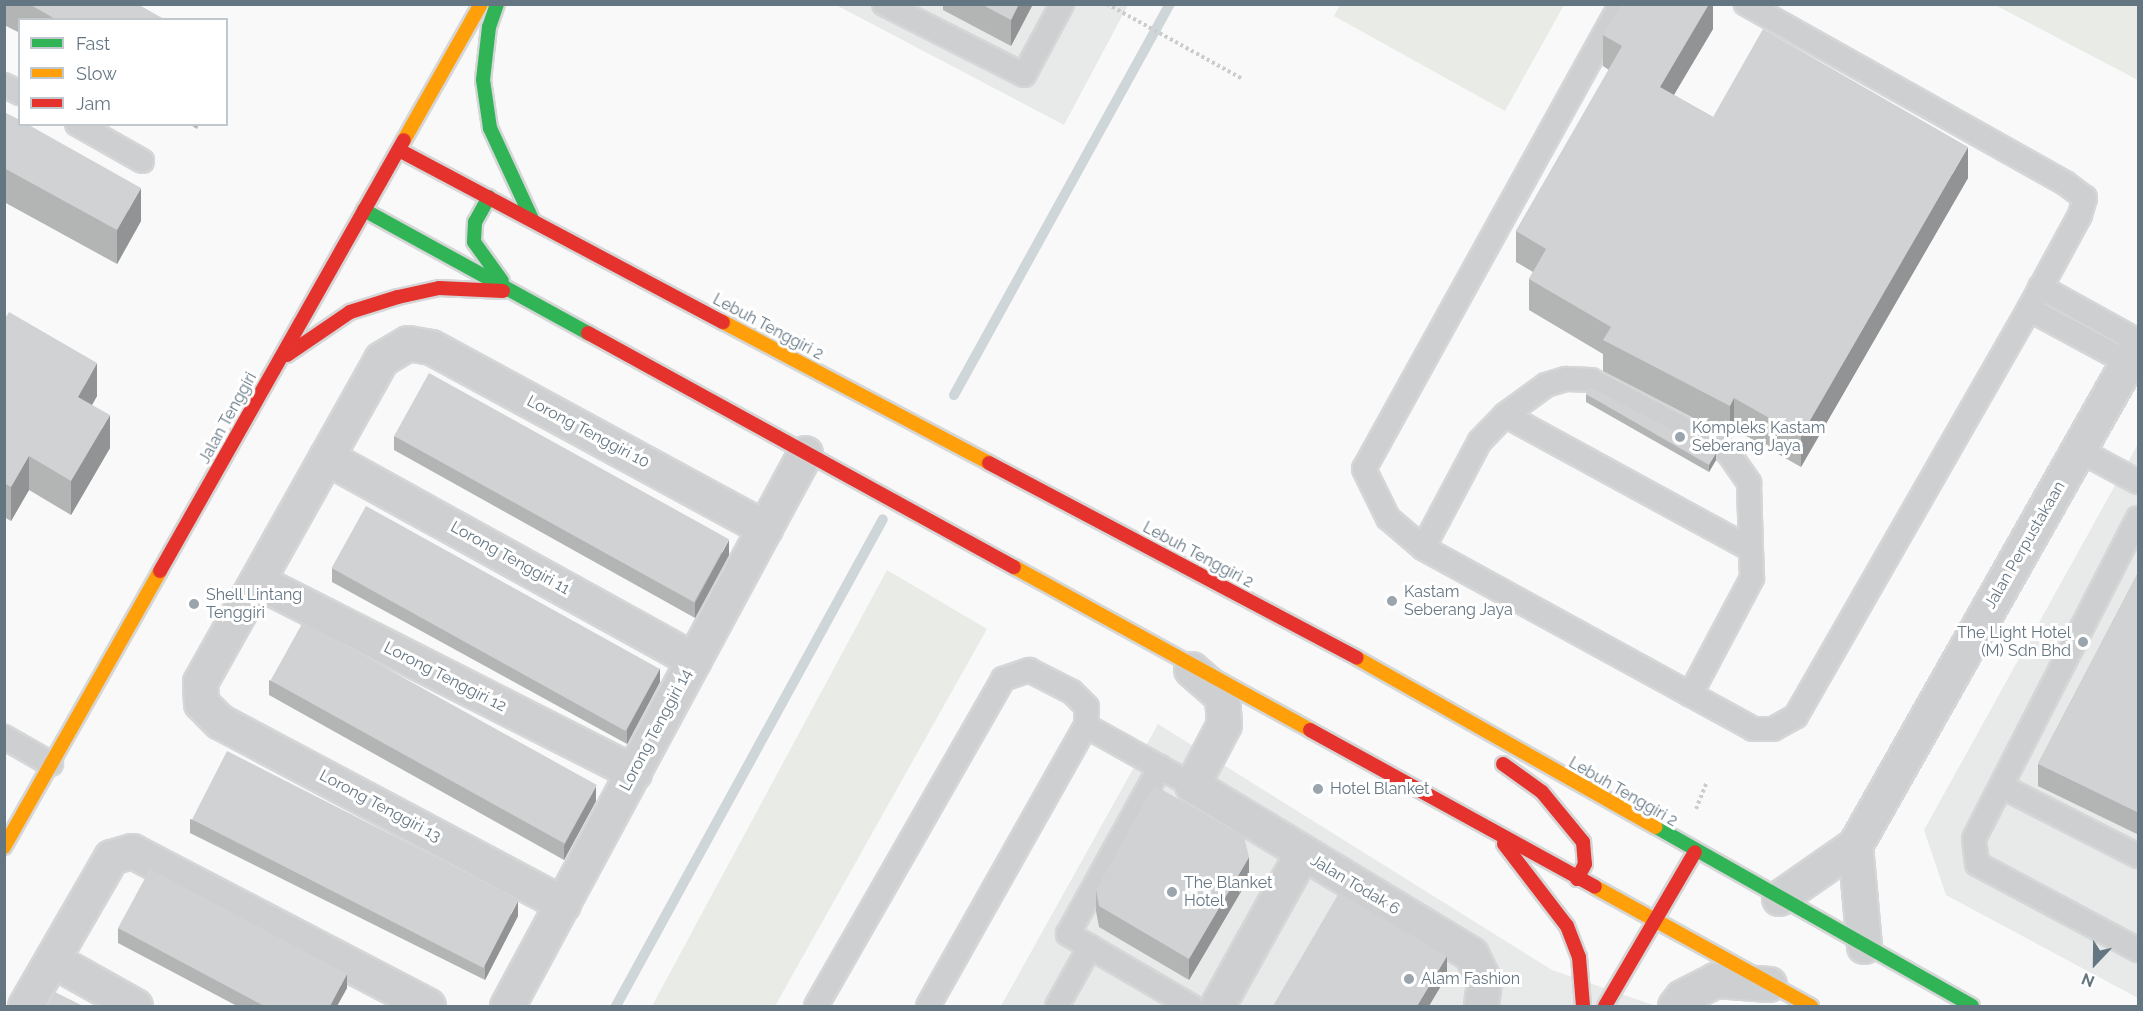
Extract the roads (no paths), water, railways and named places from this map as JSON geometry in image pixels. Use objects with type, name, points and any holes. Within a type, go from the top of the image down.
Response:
[{"type":"street","name":"Jalan Tenggiri","points":[[4,847],[481,4]]},
{"type":"street","points":[[497,4],[489,27],[483,80],[490,128],[532,221]]},
{"type":"street","name":"Lebuh Tenggiri 2","points":[[399,150],[1353,656],[1695,852],[1972,1006]]},
{"type":"street","points":[[489,197],[475,222],[474,242],[511,291]]},
{"type":"street","points":[[364,210],[1811,1006]]},
{"type":"street","points":[[280,360],[350,312],[398,297],[439,288],[511,291]]},
{"type":"street","name":"Lorong Tenggiri 10","points":[[326,457],[381,359],[408,343],[431,347],[765,528]]},
{"type":"street","name":"Jalan Perpustakaan","points":[[1855,845],[2135,349]]},
{"type":"street","name":"Lorong Tenggiri 14","points":[[507,1006],[805,453]]},
{"type":"street","points":[[257,581],[326,457]]},
{"type":"street","name":"Lorong Tenggiri 11","points":[[326,457],[694,660]]},
{"type":"street","name":"Lorong Tenggiri 13","points":[[257,581],[200,682],[201,703],[220,722],[563,904]]},
{"type":"street","name":"Lorong Tenggiri 12","points":[[257,581],[634,772]]},
{"type":"street","points":[[1353,656],[1466,738]]},
{"type":"street","points":[[1182,660],[1222,696],[1224,724],[1192,785]]},
{"type":"street","points":[[1495,758],[1542,792],[1568,820],[1582,842],[1585,864],[1577,879]]},
{"type":"street","name":"Jalan Todak 6","points":[[1192,785],[1471,954],[1484,981],[1481,1006]]},
{"type":"street","points":[[1496,833],[1567,926],[1579,957],[1583,1006]]},
{"type":"street","points":[[1779,898],[1855,845],[1864,946]]},
{"type":"street","points":[[25,1006],[111,857],[132,851],[153,858],[378,995],[428,1006]]},
{"type":"street","points":[[1605,1006],[1695,852]]},
{"type":"street","points":[[1217,1006],[1302,853]]},
{"type":"street","points":[[52,960],[135,1006]]},
{"type":"street","points":[[1675,1006],[1682,997],[1715,980],[1768,984]]},
{"type":"lane","points":[[884,4],[1024,75],[1062,4]]},
{"type":"lane","points":[[1621,4],[1364,469],[1388,518],[1423,548],[1753,729],[1773,729],[1796,716],[2029,309],[2080,215],[2085,198],[2065,183],[1746,4]]},
{"type":"lane","points":[[4,84],[18,92]]},
{"type":"lane","points":[[81,126],[142,160]]},
{"type":"lane","points":[[2040,287],[2135,349]]},
{"type":"lane","points":[[2029,309],[2135,349]]},
{"type":"lane","points":[[1423,548],[1480,441],[1505,415],[1546,385],[1566,379],[1591,380],[1727,451],[1749,483],[1752,578],[1690,695]]},
{"type":"lane","points":[[1505,415],[1751,549]]},
{"type":"lane","points":[[2079,450],[2139,482]]},
{"type":"lane","points":[[2139,518],[1974,839],[1977,864],[2139,950]]},
{"type":"lane","points":[[816,1006],[1003,680],[1029,670],[1072,692],[1087,707],[1086,726],[928,1006]]},
{"type":"lane","points":[[1086,726],[1192,785]]},
{"type":"lane","points":[[4,737],[51,764]]},
{"type":"lane","points":[[1160,767],[1068,934],[1090,947],[1156,998],[1191,1006]]},
{"type":"lane","points":[[2001,786],[2139,856]]},
{"type":"lane","points":[[1057,1006],[1090,947]]},
{"type":"waterway","points":[[954,395],[1170,4]]},
{"type":"waterway","points":[[616,1006],[883,519]]},
{"type":"place","name":"Kompleks Kastam Seberang Jaya","points":[[1680,437]]},
{"type":"place","name":"Kastam Seberang Jaya","points":[[1392,601]]},
{"type":"place","name":"Shell Lintang Tenggiri","points":[[194,604]]},
{"type":"place","name":"The Light Hotel (M) Sdn Bhd","points":[[2083,642]]},
{"type":"place","name":"Hotel Blanket","points":[[1318,789]]},
{"type":"place","name":"The Blanket Hotel","points":[[1172,892]]},
{"type":"place","name":"Alam Fashion","points":[[1409,979]]}]
